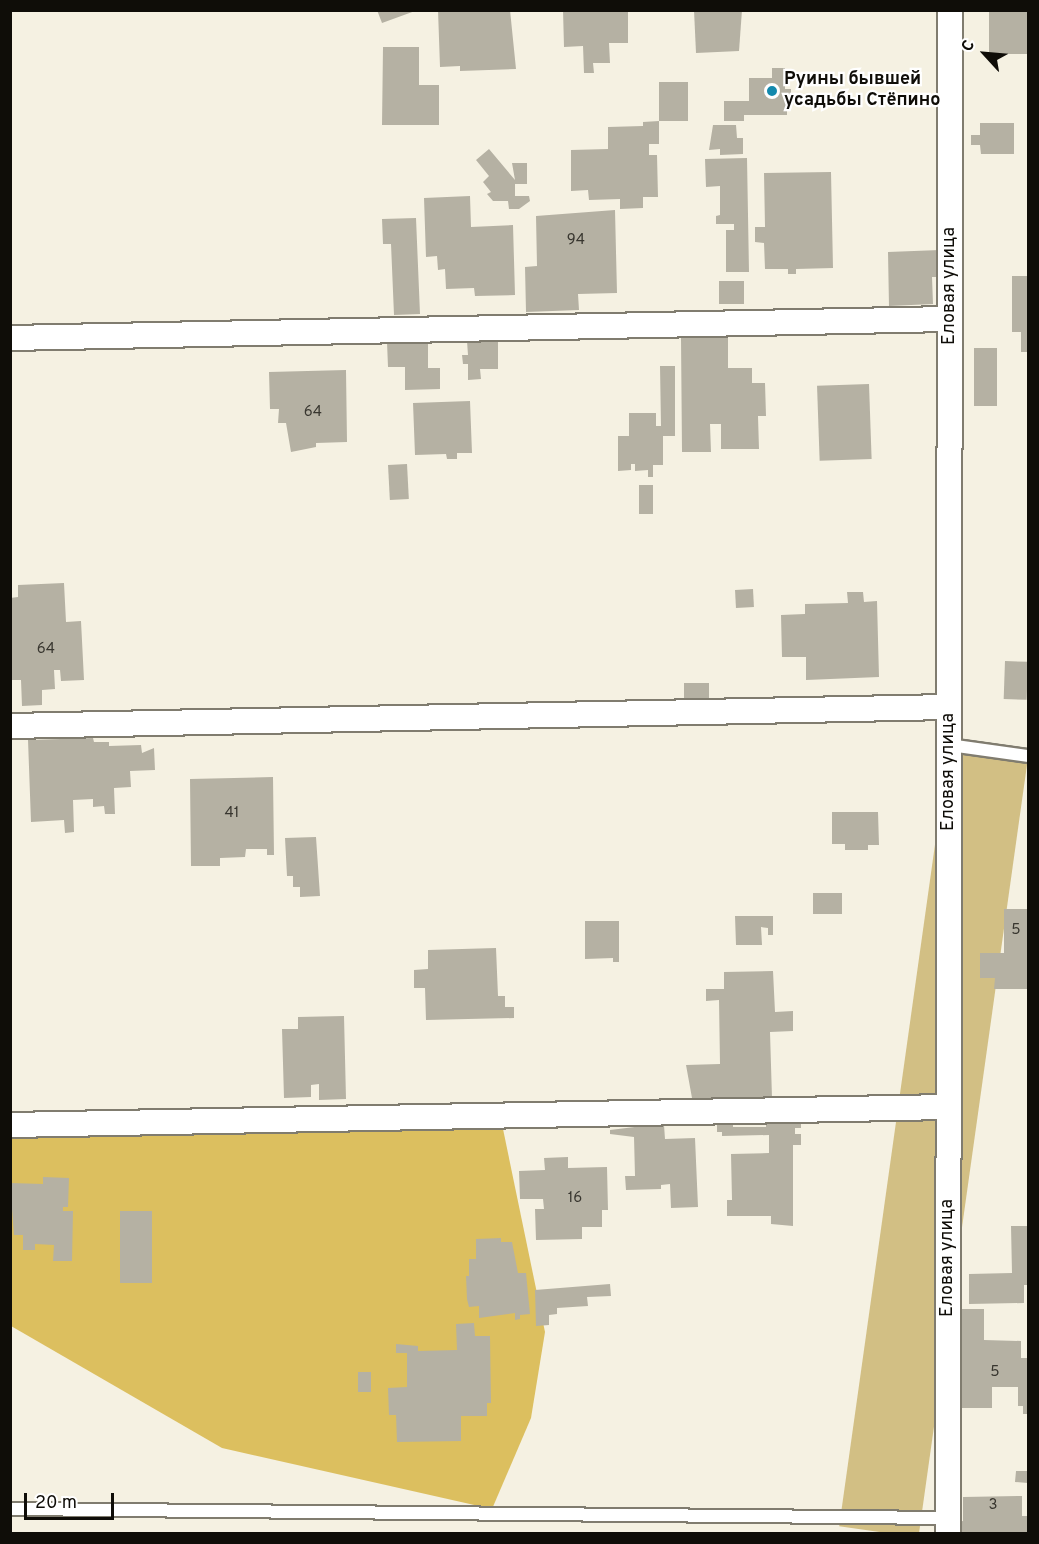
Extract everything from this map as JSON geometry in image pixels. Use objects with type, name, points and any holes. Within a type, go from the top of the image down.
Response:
[{"type":"street","name":"Еловая улица","points":[[948,1526],[950,10]]},
{"type":"street","points":[[10,338],[950,319]]},
{"type":"street","points":[[10,726],[949,707]]},
{"type":"street","points":[[10,1125],[949,1107]]},
{"type":"lane","points":[[949,745],[1029,756]]},
{"type":"lane","points":[[10,1509],[948,1526]]},
{"type":"shaded area","points":[[949,745],[1028,758],[919,1534],[894,1534],[839,1526]]},
{"type":"shaded area","points":[[11,1128],[503,1129],[545,1332],[531,1418],[492,1509],[222,1448],[11,1326]]},
{"type":"building","points":[[377,10],[415,10],[415,11],[382,23]]},
{"type":"building","points":[[438,10],[510,10],[516,69],[460,71],[460,66],[440,67]]},
{"type":"building","points":[[563,10],[628,10],[628,43],[609,43],[610,63],[593,63],[594,73],[584,73],[583,46],[564,47]]},
{"type":"building","points":[[694,10],[742,10],[739,51],[696,53]]},
{"type":"building","points":[[989,10],[1028,10],[1028,54],[989,54]]},
{"type":"building","points":[[383,47],[419,47],[419,85],[439,85],[439,125],[382,125]]},
{"type":"building","points":[[772,68],[785,68],[785,89],[791,89],[791,108],[787,108],[787,115],[744,115],[744,121],[724,121],[724,101],[749,101],[749,78],[772,78]]},
{"type":"building","points":[[659,82],[688,82],[688,121],[659,121]]},
{"type":"building","points":[[659,121],[659,144],[649,144],[649,155],[657,155],[658,197],[643,197],[643,208],[620,209],[620,199],[589,200],[588,190],[571,191],[571,150],[608,149],[608,127],[643,126],[643,122]]},
{"type":"building","points":[[980,123],[1014,123],[1014,154],[981,154],[980,145],[971,145],[971,135],[980,135]]},
{"type":"building","points":[[713,125],[736,125],[737,138],[743,138],[743,154],[720,155],[720,149],[709,150]]},
{"type":"building","points":[[489,149],[515,180],[512,163],[527,163],[527,184],[515,184],[515,196],[529,196],[530,201],[519,209],[509,209],[508,201],[493,201],[487,194],[491,192],[483,182],[489,176],[476,160]]},
{"type":"building","points":[[747,158],[749,272],[726,272],[726,230],[734,230],[734,224],[716,224],[716,216],[720,215],[720,186],[706,187],[705,159]]},
{"type":"building","points":[[831,172],[833,268],[796,269],[796,274],[788,274],[788,269],[765,269],[764,243],[755,242],[755,227],[765,227],[764,173]]},
{"type":"building","points":[[470,196],[471,227],[513,225],[515,295],[475,296],[474,288],[446,289],[445,269],[438,270],[437,256],[426,257],[424,198]]},
{"type":"building","points":[[615,210],[617,293],[578,294],[579,310],[526,312],[525,267],[537,266],[536,216]]},
{"type":"building","points":[[416,218],[420,314],[394,315],[391,244],[383,244],[382,219]]},
{"type":"building","points":[[940,250],[941,277],[932,277],[933,304],[889,306],[888,252]]},
{"type":"building","points":[[1012,276],[1028,276],[1028,352],[1021,352],[1021,332],[1012,332]]},
{"type":"building","points":[[719,281],[744,281],[744,304],[719,304]]},
{"type":"building","points":[[728,337],[728,368],[752,368],[752,383],[765,383],[766,416],[758,416],[759,449],[721,449],[721,424],[710,424],[711,452],[682,452],[681,338]]},
{"type":"building","points":[[498,340],[498,369],[480,369],[481,379],[468,380],[468,364],[463,364],[462,355],[468,355],[467,341]]},
{"type":"building","points":[[428,341],[428,368],[440,368],[440,389],[405,390],[405,367],[388,367],[387,342]]},
{"type":"building","points":[[974,348],[997,348],[997,406],[974,406]]},
{"type":"building","points":[[660,366],[675,366],[675,436],[663,436],[663,465],[653,465],[653,477],[648,477],[648,470],[635,471],[635,464],[631,464],[631,470],[618,471],[618,436],[629,436],[629,413],[656,413],[656,426],[661,426]]},
{"type":"building","points":[[346,370],[347,442],[316,443],[316,447],[291,452],[286,423],[278,423],[279,409],[270,409],[269,372]]},
{"type":"building","points":[[869,384],[872,459],[820,461],[817,386]]},
{"type":"building","points":[[470,401],[472,453],[457,453],[457,459],[447,459],[446,454],[415,455],[413,403]]},
{"type":"building","points":[[407,464],[409,499],[390,500],[388,465]]},
{"type":"building","points":[[639,485],[653,485],[653,514],[639,514]]},
{"type":"building","points":[[64,583],[66,622],[81,621],[84,680],[61,681],[60,670],[54,670],[55,689],[42,690],[42,705],[22,706],[21,680],[10,680],[10,598],[18,597],[18,585]]},
{"type":"building","points":[[753,589],[754,607],[736,608],[735,590]]},
{"type":"building","points":[[847,592],[863,592],[864,602],[877,601],[879,677],[806,680],[806,657],[782,657],[781,615],[805,614],[805,604],[848,603]]},
{"type":"building","points":[[1005,661],[1028,662],[1027,700],[1004,699]]},
{"type":"building","points":[[684,683],[709,683],[709,698],[684,698]]},
{"type":"building","points":[[93,738],[94,742],[109,742],[109,746],[141,745],[142,753],[154,748],[155,770],[130,771],[131,787],[114,788],[115,814],[105,814],[104,806],[93,807],[93,799],[73,800],[74,832],[65,833],[64,820],[31,822],[28,740]]},
{"type":"building","points":[[273,777],[274,855],[267,855],[267,849],[246,849],[245,857],[220,858],[220,866],[191,866],[190,779]]},
{"type":"building","points":[[832,812],[878,812],[879,845],[868,845],[868,850],[845,850],[845,844],[832,844]]},
{"type":"building","points":[[316,837],[320,896],[300,897],[300,887],[293,887],[293,876],[287,876],[285,838]]},
{"type":"building","points":[[813,893],[842,893],[842,914],[813,914]]},
{"type":"building","points":[[1004,909],[1028,909],[1028,989],[994,989],[995,978],[980,978],[980,953],[1004,953]]},
{"type":"building","points":[[735,916],[773,916],[773,935],[768,935],[768,928],[761,927],[762,945],[736,945]]},
{"type":"building","points":[[585,921],[619,921],[619,962],[613,962],[613,958],[585,959]]},
{"type":"building","points":[[496,948],[498,996],[505,996],[505,1007],[514,1007],[514,1018],[426,1020],[425,988],[414,988],[414,970],[428,969],[428,950]]},
{"type":"building","points":[[773,971],[775,1012],[793,1011],[793,1031],[770,1032],[772,1098],[692,1098],[686,1065],[720,1064],[719,1000],[706,1001],[706,989],[724,989],[724,972]]},
{"type":"building","points":[[344,1016],[346,1099],[319,1100],[319,1084],[311,1085],[311,1097],[284,1098],[282,1029],[298,1029],[298,1017]]},
{"type":"building","points":[[766,1121],[801,1121],[801,1128],[795,1128],[795,1134],[801,1134],[801,1145],[793,1145],[793,1226],[771,1224],[771,1216],[727,1216],[727,1200],[732,1200],[731,1154],[769,1153],[769,1135],[722,1136],[722,1132],[717,1132],[717,1122],[733,1122],[733,1127],[766,1127]]},
{"type":"building","points":[[664,1125],[665,1139],[695,1138],[698,1207],[671,1208],[670,1184],[661,1185],[661,1189],[626,1190],[625,1176],[635,1176],[634,1137],[610,1134],[610,1130]]},
{"type":"building","points":[[568,1157],[568,1168],[607,1167],[608,1210],[602,1210],[602,1227],[582,1227],[582,1239],[536,1240],[535,1209],[544,1209],[543,1199],[520,1199],[519,1171],[545,1170],[544,1158]]},
{"type":"building","points":[[43,1177],[69,1178],[68,1207],[63,1207],[63,1211],[73,1211],[72,1261],[53,1261],[54,1245],[35,1244],[35,1250],[23,1250],[23,1235],[14,1235],[10,1183],[43,1184]]},
{"type":"building","points":[[120,1211],[152,1211],[152,1283],[120,1283]]},
{"type":"building","points":[[1011,1226],[1028,1226],[1028,1285],[1024,1285],[1024,1303],[969,1304],[969,1274],[1012,1273]]},
{"type":"building","points":[[501,1238],[501,1242],[512,1242],[518,1273],[526,1273],[530,1314],[520,1315],[520,1319],[515,1320],[515,1313],[479,1318],[479,1306],[469,1307],[467,1299],[466,1276],[469,1276],[469,1259],[476,1259],[476,1239]]},
{"type":"building","points":[[610,1284],[611,1296],[587,1297],[588,1306],[557,1308],[557,1314],[549,1315],[549,1325],[536,1326],[535,1290]]},
{"type":"building","points":[[962,1309],[984,1309],[984,1340],[1021,1341],[1021,1358],[1028,1358],[1028,1414],[1023,1414],[1023,1406],[1018,1406],[1018,1387],[992,1387],[992,1408],[962,1408]]},
{"type":"building","points":[[474,1323],[475,1336],[490,1336],[491,1403],[487,1403],[487,1416],[461,1416],[461,1441],[397,1442],[396,1415],[389,1415],[388,1388],[407,1387],[407,1353],[396,1353],[396,1344],[418,1346],[418,1351],[457,1350],[456,1324]]},
{"type":"building","points":[[358,1372],[371,1372],[371,1392],[358,1392]]},
{"type":"building","points":[[1016,1471],[1028,1471],[1028,1483],[1015,1482]]},
{"type":"building","points":[[1022,1496],[1022,1516],[1028,1516],[1028,1534],[957,1534],[957,1522],[963,1521],[963,1497]]},
{"type":"place","name":"Руины бывшей усадьбы Стёпино","points":[[772,91]]}]
